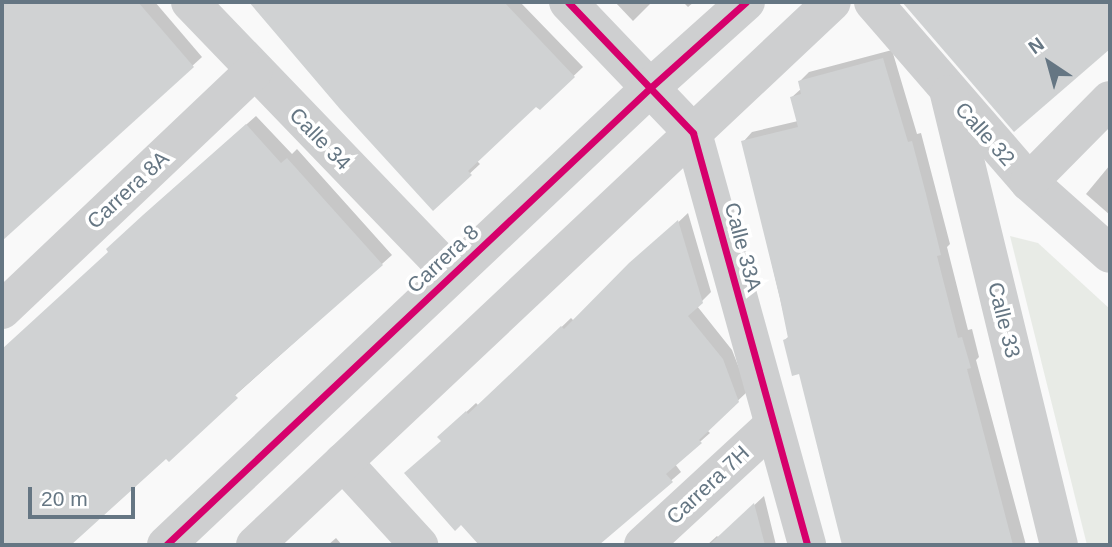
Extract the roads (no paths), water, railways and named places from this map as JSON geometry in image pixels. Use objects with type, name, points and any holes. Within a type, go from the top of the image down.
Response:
[{"type":"street","name":"Calle 34","points":[[190,2],[452,274]]},
{"type":"street","name":"Calle 33A","points":[[568,2],[694,133],[807,545]]},
{"type":"street","name":"Carrera 8","points":[[166,545],[650,88],[746,2]]},
{"type":"street","points":[[255,545],[832,2]]},
{"type":"street","name":"Calle 32","points":[[873,2],[1029,182],[1110,254]]},
{"type":"street","name":"Carrera 8A","points":[[2,310],[254,71]]},
{"type":"street","name":"Calle 33","points":[[950,94],[1059,545]]},
{"type":"street","points":[[1029,182],[1110,100]]},
{"type":"street","name":"Carrera 7H","points":[[643,545],[773,425]]},
{"type":"street","points":[[344,461],[419,545]]}]
